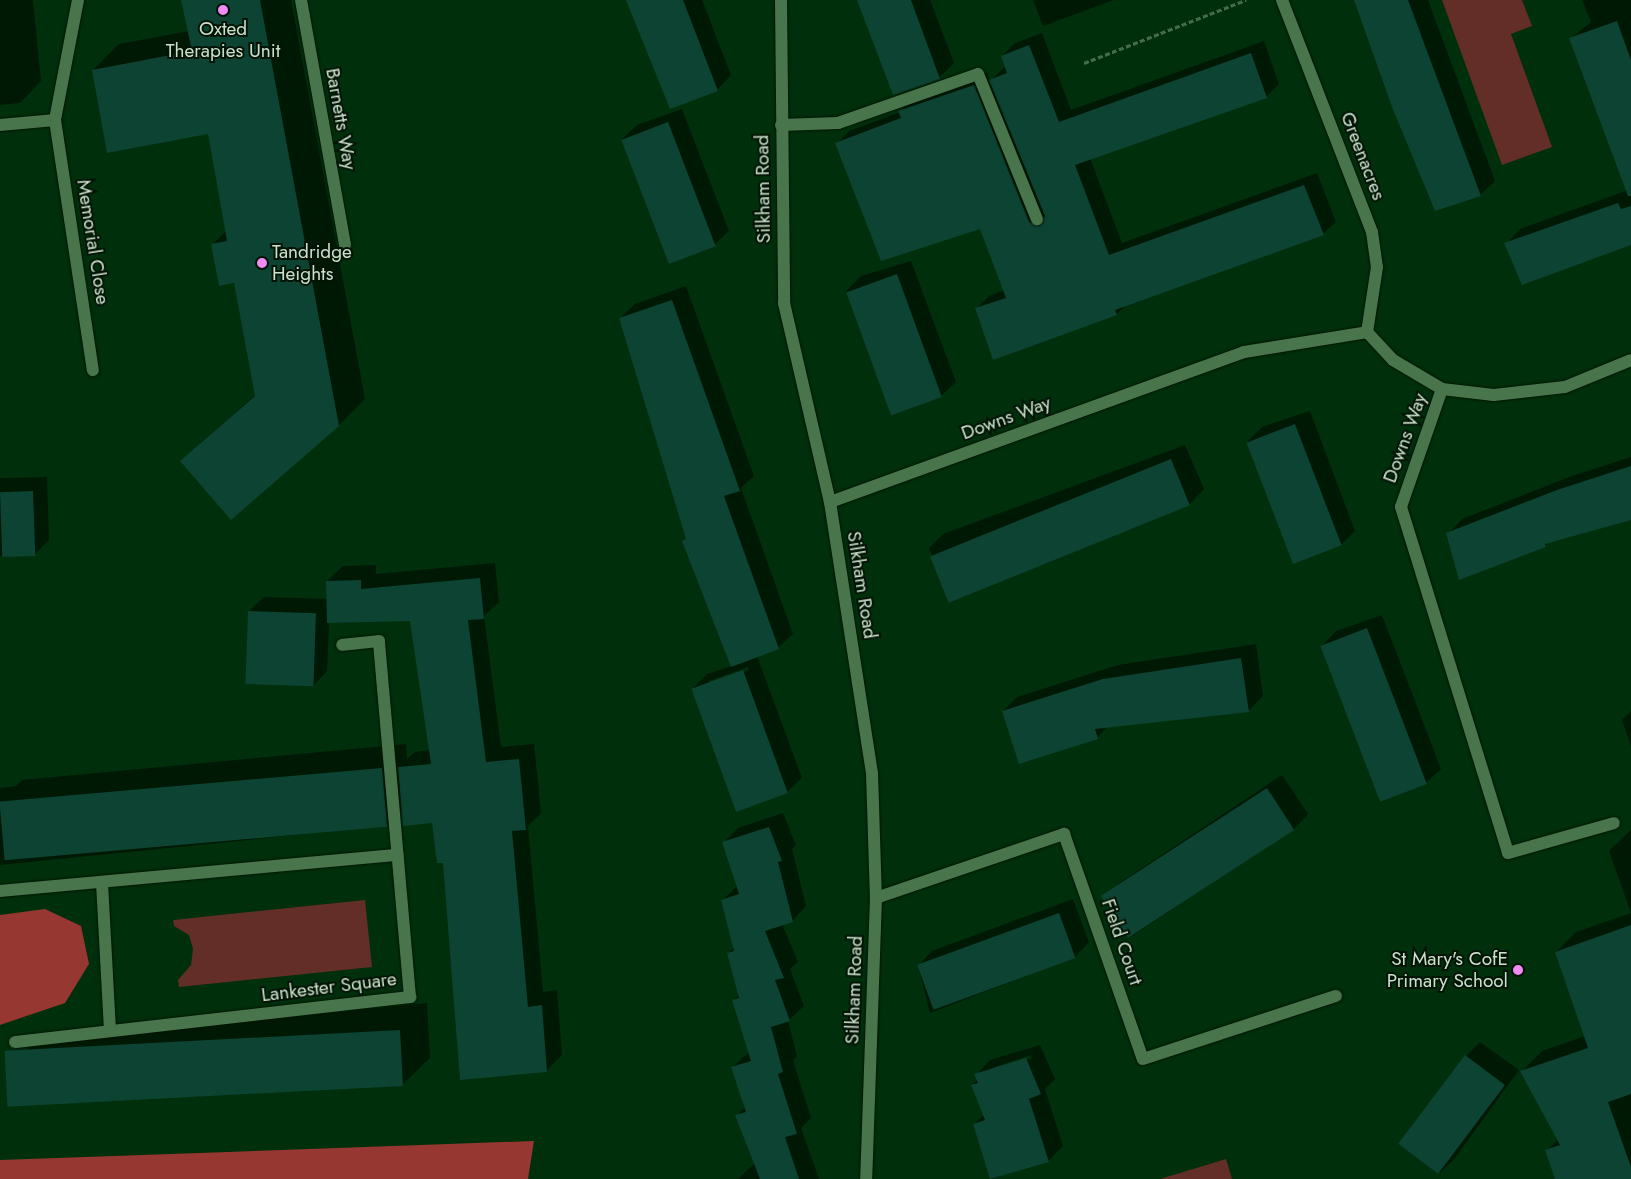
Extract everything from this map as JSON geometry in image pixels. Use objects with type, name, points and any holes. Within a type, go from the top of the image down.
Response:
[{"type":"street","name":"Memorial Close","points":[[78,0],[55,120],[93,370]]},
{"type":"street","name":"Barnetts Way","points":[[300,0],[345,245]]},
{"type":"street","name":"Silkham Road","points":[[781,0],[784,303],[830,502],[872,773],[876,898],[866,1179]]},
{"type":"street","name":"Greenacres","points":[[1282,0],[1372,232],[1377,267],[1367,332]]},
{"type":"street","points":[[781,125],[838,123],[978,74],[1037,218]]},
{"type":"street","points":[[0,125],[55,120]]},
{"type":"street","name":"Downs Way","points":[[830,502],[1244,352],[1367,332],[1393,360],[1442,389],[1400,507],[1508,853],[1614,823]]},
{"type":"street","points":[[1442,389],[1494,395],[1565,386],[1631,360]]},
{"type":"street","name":"Lankester Square","points":[[15,1042],[410,997],[379,641],[342,646]]},
{"type":"street","name":"Field Court","points":[[876,898],[1064,834],[1143,1059],[1336,996]]},
{"type":"street","points":[[0,891],[397,856]]},
{"type":"street","points":[[102,883],[110,1031]]},
{"type":"path","points":[[1084,62],[1246,0]]},
{"type":"shaded area","points":[[1442,0],[1522,0],[1532,26],[1511,34],[1552,147],[1502,165]]},
{"type":"shaded area","points":[[365,900],[372,967],[179,987],[178,980],[191,965],[193,949],[189,935],[174,926],[173,920]]},
{"type":"shaded area","points":[[45,909],[81,926],[89,964],[65,1003],[0,1025],[0,915]]},
{"type":"shaded area","points":[[534,1141],[528,1179],[0,1179],[0,1160]]},
{"type":"shaded area","points":[[1226,1159],[1232,1179],[1160,1179]]},
{"type":"building","name":"Tandridge Heights","points":[[181,0],[260,0],[339,426],[231,520],[180,461],[255,396],[234,283],[219,286],[211,244],[227,241],[208,134],[107,153],[92,70],[192,51]]},
{"type":"building","points":[[626,0],[683,0],[718,91],[670,109]]},
{"type":"building","points":[[857,0],[911,0],[940,79],[893,95]]},
{"type":"building","points":[[1354,0],[1408,0],[1481,196],[1435,211],[1392,107]]},
{"type":"building","points":[[1617,21],[1631,60],[1631,196],[1628,196],[1569,38]]},
{"type":"building","points":[[1029,45],[1059,122],[1251,53],[1267,98],[1075,165],[1109,255],[1304,185],[1324,235],[1115,310],[1117,315],[993,360],[975,308],[1006,298],[980,229],[881,261],[835,143],[901,118],[898,111],[974,85],[1029,222],[1040,226],[1045,216],[989,80],[1007,73],[1001,56]]},
{"type":"building","points":[[668,122],[716,246],[669,264],[621,140]]},
{"type":"building","points":[[1618,203],[1621,209],[1631,206],[1631,245],[1522,285],[1504,243]]},
{"type":"building","points":[[897,274],[942,397],[891,416],[846,292]]},
{"type":"building","points":[[672,300],[740,491],[724,496],[779,649],[731,667],[682,541],[686,539],[619,318]]},
{"type":"building","points":[[1295,424],[1342,545],[1293,564],[1246,443]]},
{"type":"building","points":[[1171,459],[1190,505],[949,603],[930,556]]},
{"type":"building","points":[[1631,466],[1631,520],[1545,544],[1546,547],[1459,580],[1446,533],[1557,490]]},
{"type":"building","points":[[33,491],[35,556],[2,557],[0,492]]},
{"type":"building","points":[[480,578],[484,619],[468,620],[486,762],[519,759],[526,830],[512,831],[528,1007],[542,1005],[547,1072],[460,1080],[443,863],[437,863],[432,823],[403,826],[398,767],[431,764],[410,621],[327,623],[326,581],[361,580],[361,589]]},
{"type":"building","points":[[248,611],[316,613],[313,686],[245,684]]},
{"type":"building","points":[[1367,628],[1427,784],[1380,802],[1320,646]]},
{"type":"building","points":[[1241,658],[1249,712],[1095,729],[1098,739],[1019,764],[1002,711],[1103,679]]},
{"type":"building","points":[[743,670],[788,793],[736,812],[691,689]]},
{"type":"building","points":[[382,768],[387,827],[5,860],[0,801]]},
{"type":"building","points":[[1267,788],[1294,830],[1128,938],[1101,896]]},
{"type":"building","points":[[769,827],[782,861],[778,862],[793,922],[765,931],[784,978],[775,980],[790,1021],[771,1027],[783,1072],[778,1074],[797,1134],[785,1137],[799,1179],[760,1179],[735,1115],[746,1112],[731,1067],[751,1061],[732,1000],[739,998],[727,953],[734,951],[721,900],[739,894],[722,842]]},
{"type":"building","points":[[1059,913],[1075,958],[934,1010],[917,965]]},
{"type":"building","points":[[1631,925],[1631,1094],[1608,1102],[1631,1167],[1631,1179],[1555,1179],[1545,1150],[1560,1145],[1520,1071],[1588,1048],[1555,952]]},
{"type":"building","points":[[400,1030],[403,1086],[7,1107],[5,1051]]},
{"type":"building","points":[[1465,1055],[1505,1085],[1438,1174],[1398,1144]]},
{"type":"building","points":[[1026,1058],[1041,1094],[1029,1099],[1049,1162],[990,1179],[973,1124],[985,1120],[971,1085],[978,1083],[974,1074]]},
{"type":"place","name":"Oxted Therapies Unit","points":[[223,10]]},
{"type":"place","name":"Tandridge Heights","points":[[262,263]]},
{"type":"place","name":"St Mary's CofE Primary School","points":[[1518,970]]}]
